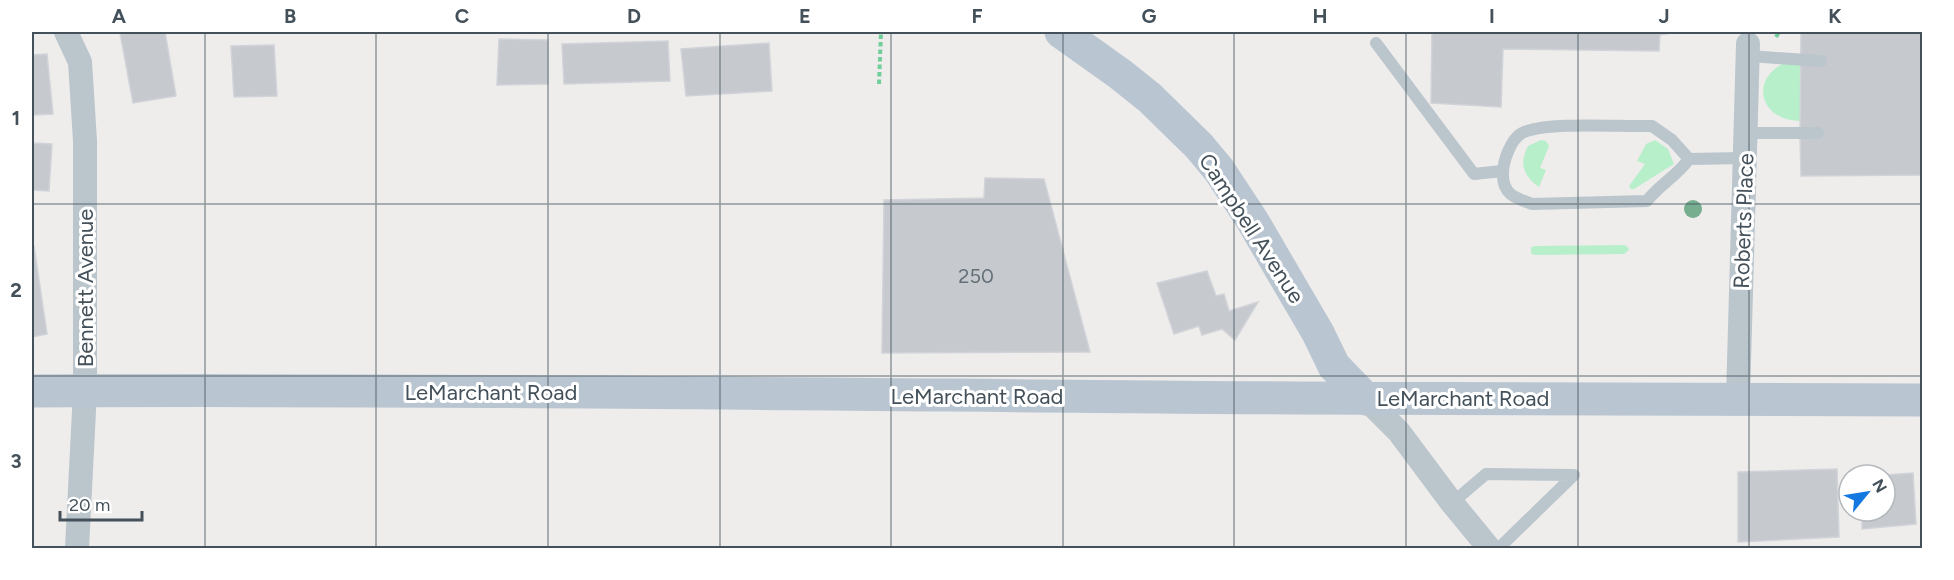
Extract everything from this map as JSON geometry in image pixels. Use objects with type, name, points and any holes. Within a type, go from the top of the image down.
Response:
[{"type":"main road","name":"Campbell Avenue","points":[[1061,32],[1135,86],[1176,122],[1219,170],[1252,220],[1318,333],[1334,366],[1366,399]]},
{"type":"main road","name":"LeMarchant Road","points":[[32,391],[1923,400]]},
{"type":"street","name":"Bennett Avenue","points":[[66,32],[80,62],[85,141],[85,391],[77,549]]},
{"type":"street","name":"Roberts Place","points":[[1738,398],[1748,50]]},
{"type":"street","points":[[1366,399],[1399,432],[1489,549]]},
{"type":"lane","points":[[1376,43],[1474,174],[1502,171]]},
{"type":"lane","points":[[1748,50],[1821,61]]},
{"type":"lane","points":[[1689,159],[1681,171],[1657,188],[1647,201],[1532,204],[1514,198],[1503,183],[1502,171],[1508,150],[1520,134],[1541,127],[1652,126],[1672,140],[1689,159],[1744,158]]},
{"type":"lane","points":[[1746,133],[1818,133]]},
{"type":"lane","points":[[1452,503],[1486,474],[1574,475],[1499,549]]},
{"type":"path","points":[[879,84],[881,32]]},
{"type":"path","points":[[1776,37],[1779,32]]},
{"type":"green space","points":[[1782,64],[1800,64],[1800,121],[1777,115],[1764,99],[1763,90],[1766,80]]},
{"type":"green space","points":[[1541,140],[1546,141],[1549,146],[1540,168],[1546,170],[1539,187],[1526,174],[1523,164],[1528,146]]},
{"type":"green space","points":[[1655,140],[1668,149],[1674,164],[1631,189],[1629,186],[1645,164],[1637,161],[1646,144]]},
{"type":"green space","points":[[1624,245],[1629,250],[1624,254],[1531,254],[1531,247],[1535,246]]},
{"type":"building","points":[[165,32],[176,96],[133,103],[120,33]]},
{"type":"building","points":[[1432,32],[1671,33],[1660,35],[1659,51],[1503,49],[1501,107],[1431,103]]},
{"type":"building","points":[[1801,32],[1922,32],[1922,175],[1801,176]]},
{"type":"building","points":[[499,39],[548,40],[548,84],[497,85]]},
{"type":"building","points":[[668,41],[670,81],[564,84],[562,44]]},
{"type":"building","points":[[769,43],[772,91],[686,96],[681,49]]},
{"type":"building","points":[[274,45],[277,96],[234,97],[231,46]]},
{"type":"building","points":[[47,54],[53,114],[32,115],[32,55]]},
{"type":"building","points":[[32,143],[52,144],[49,191],[32,190]]},
{"type":"building","points":[[985,178],[1044,179],[1090,352],[882,353],[884,200],[984,198]]},
{"type":"building","points":[[32,246],[34,246],[47,334],[32,337]]},
{"type":"building","points":[[1207,271],[1216,296],[1224,294],[1229,311],[1258,302],[1235,340],[1222,329],[1202,335],[1199,326],[1174,334],[1157,283]]},
{"type":"building","points":[[1837,469],[1839,537],[1738,542],[1738,472]]},
{"type":"building","points":[[1913,473],[1916,524],[1862,529],[1862,523],[1897,523],[1897,474]]}]
